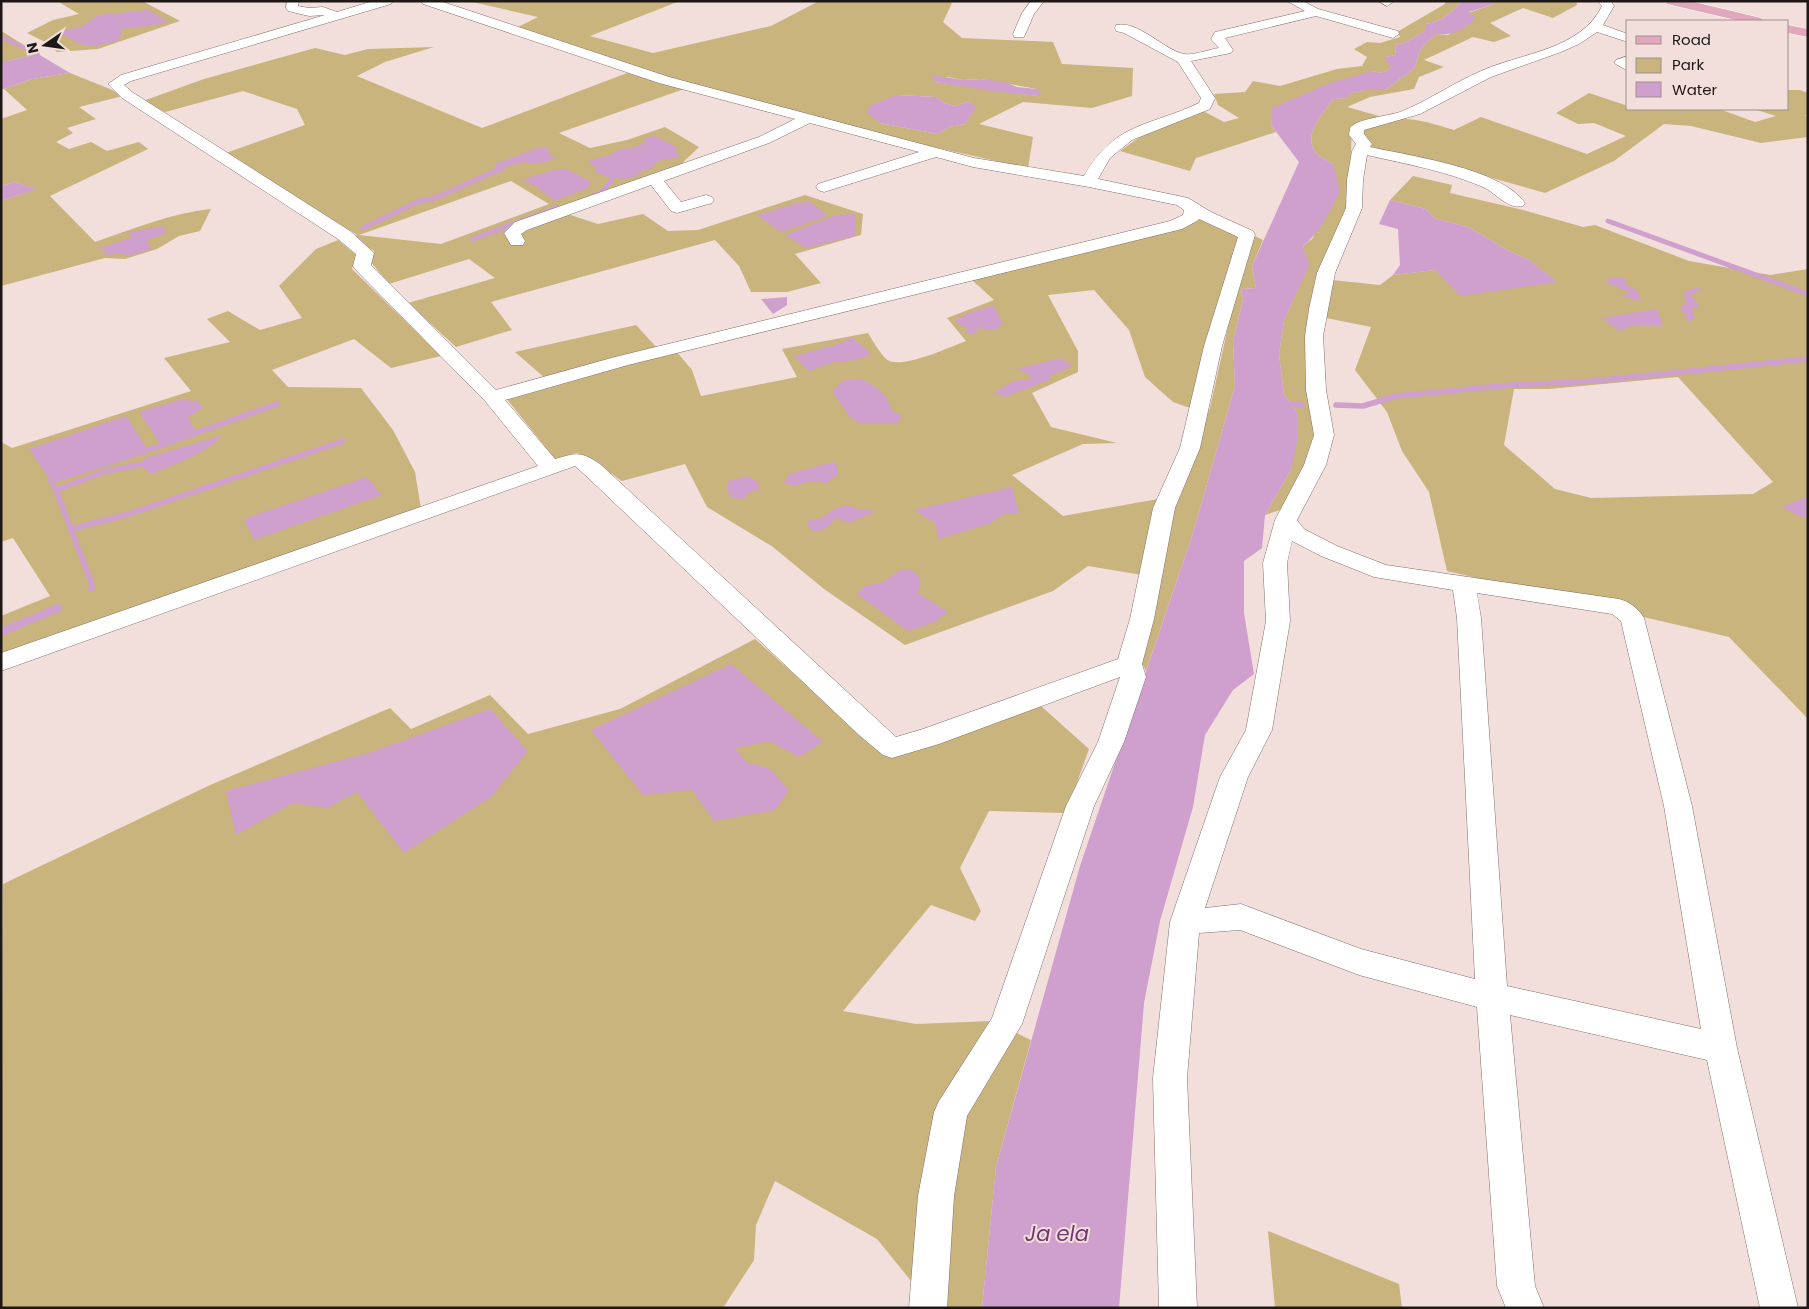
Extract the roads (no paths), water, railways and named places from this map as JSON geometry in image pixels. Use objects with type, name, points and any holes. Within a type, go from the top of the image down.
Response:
[{"type":"main road","points":[[1672,1],[1752,20]]},
{"type":"main road","points":[[1789,29],[1808,33]]},
{"type":"street","points":[[293,1],[292,8],[309,12],[324,11],[341,15]]},
{"type":"street","points":[[387,1],[126,78],[115,84],[127,95],[344,235],[365,253],[362,266],[492,397],[541,454],[549,467]]},
{"type":"street","points":[[427,1],[664,80],[973,162],[1089,182],[1182,201],[1192,210],[1225,223],[1247,235],[1213,346],[1190,448],[1164,508],[1142,619],[1129,664],[1133,677],[1111,742],[1080,806],[1006,1024],[951,1112],[936,1196],[928,1308]]},
{"type":"street","points":[[1019,34],[1028,13],[1038,1]]},
{"type":"street","points":[[1293,1],[1314,12],[1393,34]]},
{"type":"street","points":[[1178,1308],[1170,1078],[1185,922],[1234,777],[1259,730],[1278,621],[1275,562],[1286,520],[1315,465],[1324,435],[1316,390],[1314,336],[1326,273],[1354,208],[1355,180],[1361,149],[1364,144],[1356,135],[1356,128],[1402,116],[1487,73],[1575,41],[1596,27],[1607,14],[1608,6],[1604,1]]},
{"type":"street","points":[[1183,59],[1226,50],[1225,46],[1217,39],[1220,35],[1314,12]]},
{"type":"street","points":[[1596,27],[1626,37]]},
{"type":"street","points":[[1089,182],[1105,155],[1129,136],[1205,106],[1208,98],[1183,59],[1129,30],[1121,28]]},
{"type":"street","points":[[517,241],[512,233],[521,226],[764,140],[809,118]]},
{"type":"street","points":[[1361,149],[1462,172],[1496,187],[1517,203]]},
{"type":"street","points":[[824,187],[936,152]]},
{"type":"street","points":[[654,179],[677,208],[706,200]]},
{"type":"street","points":[[492,397],[622,361],[1176,225],[1191,218],[1192,210]]},
{"type":"street","points":[[1,662],[543,472],[549,467],[578,459],[592,469],[868,728],[892,748],[930,738],[1129,664]]},
{"type":"street","points":[[1286,520],[1296,534],[1329,551],[1382,572],[1618,607],[1632,618],[1678,806],[1721,1048],[1779,1308]]},
{"type":"street","points":[[1464,583],[1469,618],[1492,997],[1516,1286],[1525,1308]]},
{"type":"street","points":[[1185,922],[1242,917],[1359,962],[1492,997],[1721,1048]]},
{"type":"water","name":"Ja ela","points":[[1462,1],[1494,1],[1494,4],[1469,12],[1476,19],[1462,29],[1448,34],[1436,34],[1421,48],[1414,69],[1385,90],[1364,90],[1349,94],[1348,98],[1333,99],[1315,125],[1311,139],[1316,153],[1333,164],[1340,191],[1320,227],[1303,246],[1309,265],[1284,321],[1279,354],[1284,395],[1297,412],[1297,442],[1291,470],[1265,515],[1262,548],[1244,561],[1244,613],[1254,674],[1233,690],[1205,735],[1193,807],[1160,921],[1144,1003],[1119,1308],[982,1308],[996,1167],[1080,866],[1193,533],[1235,386],[1233,342],[1243,299],[1241,289],[1256,288],[1252,266],[1299,162],[1271,125],[1272,108],[1330,83],[1372,71],[1382,73],[1391,68],[1384,57],[1396,55],[1395,45],[1406,42],[1425,31],[1425,24],[1445,16]]},
{"type":"water","points":[[149,10],[169,23],[121,29],[120,40],[95,45],[82,44],[60,31],[81,27],[98,15]]},
{"type":"water","points":[[38,54],[70,73],[32,79],[1,90],[1,61]]},
{"type":"water","points":[[931,75],[963,80],[981,79],[1005,82],[1017,87],[1037,89],[1042,93],[1038,96],[935,82]]},
{"type":"water","points":[[897,95],[937,97],[944,103],[955,106],[967,102],[977,106],[965,124],[949,127],[938,134],[880,123],[867,113],[869,106]]},
{"type":"water","points":[[654,136],[675,146],[679,157],[657,161],[652,168],[626,179],[613,178],[595,172],[597,169],[588,161],[611,155],[620,149],[632,148],[644,143],[645,138]]},
{"type":"water","points":[[540,147],[550,147],[547,152],[556,159],[535,164],[524,162],[502,168],[496,167],[495,164]]},
{"type":"water","points":[[557,169],[569,170],[591,182],[588,188],[554,201],[539,188],[522,180]]},
{"type":"water","points":[[15,182],[37,189],[1,201],[1,186]]},
{"type":"water","points":[[1390,200],[1426,209],[1434,218],[1468,227],[1507,250],[1529,260],[1557,282],[1460,296],[1435,270],[1393,275],[1400,265],[1398,229],[1379,224]]},
{"type":"water","points":[[811,202],[827,216],[781,232],[757,215],[798,203]]},
{"type":"water","points":[[856,214],[855,236],[806,248],[785,235],[836,215]]},
{"type":"water","points":[[162,226],[166,233],[147,240],[151,249],[131,255],[103,255],[107,251],[97,249],[133,237],[127,233]]},
{"type":"water","points":[[1613,277],[1624,277],[1627,285],[1637,290],[1641,301],[1620,296],[1631,293],[1605,282]]},
{"type":"water","points":[[1694,288],[1704,289],[1691,295],[1700,307],[1691,308],[1695,317],[1689,322],[1680,307],[1687,303],[1683,293]]},
{"type":"water","points":[[787,297],[787,305],[773,314],[761,299]]},
{"type":"water","points":[[993,305],[1003,324],[995,330],[978,328],[976,334],[966,333],[967,328],[954,321],[967,314]]},
{"type":"water","points":[[1657,309],[1663,325],[1634,325],[1619,331],[1602,318]]},
{"type":"water","points":[[852,337],[871,354],[856,360],[834,362],[809,371],[794,356],[842,343]]},
{"type":"water","points":[[1060,358],[1073,366],[1051,375],[1049,380],[1005,397],[993,393],[1014,381],[1031,379],[1030,375],[1017,369]]},
{"type":"water","points":[[862,379],[877,388],[885,396],[891,411],[902,415],[898,423],[861,424],[850,417],[832,391],[844,380]]},
{"type":"water","points":[[179,400],[198,401],[203,408],[188,417],[196,432],[161,445],[139,412]]},
{"type":"water","points":[[126,416],[148,450],[51,481],[29,449]]},
{"type":"water","points":[[223,435],[199,453],[152,474],[138,465],[145,458]]},
{"type":"water","points":[[833,462],[838,466],[838,474],[827,483],[809,481],[795,486],[784,483],[789,474]]},
{"type":"water","points":[[748,476],[757,482],[760,488],[747,494],[744,499],[731,498],[728,491],[728,481]]},
{"type":"water","points":[[367,477],[382,495],[254,540],[244,519]]},
{"type":"water","points":[[1012,487],[1019,513],[1004,514],[989,524],[938,539],[936,524],[914,510]]},
{"type":"water","points":[[1808,496],[1808,517],[1803,518],[1782,507]]},
{"type":"water","points":[[848,505],[858,509],[877,511],[849,523],[835,518],[827,528],[813,532],[806,521],[822,518],[834,509]]},
{"type":"water","points":[[911,569],[921,579],[918,593],[948,612],[935,622],[908,631],[857,594],[865,586],[884,582],[900,570]]},
{"type":"water","points":[[731,664],[823,742],[799,757],[769,741],[735,748],[746,762],[770,769],[789,790],[775,810],[714,821],[692,790],[643,795],[591,730]]},
{"type":"water","points":[[490,709],[528,751],[491,797],[404,853],[357,792],[327,808],[293,803],[236,835],[226,791],[372,752]]},
{"type":"waterway","points":[[1,37],[38,54]]},
{"type":"waterway","points":[[363,228],[419,201],[435,198],[502,168]]},
{"type":"waterway","points":[[595,195],[602,192],[612,180]]},
{"type":"waterway","points":[[473,239],[559,207]]},
{"type":"waterway","points":[[1608,221],[1808,294]]},
{"type":"waterway","points":[[1336,405],[1363,406],[1396,396],[1512,385],[1594,381],[1808,359]]},
{"type":"waterway","points":[[56,490],[51,481],[148,450],[277,404]]},
{"type":"waterway","points":[[1282,404],[1302,405]]},
{"type":"waterway","points":[[71,529],[129,514],[343,441]]},
{"type":"waterway","points":[[56,490],[106,471],[138,465]]},
{"type":"waterway","points":[[56,490],[93,587],[90,589]]},
{"type":"waterway","points":[[1,632],[58,608]]}]
